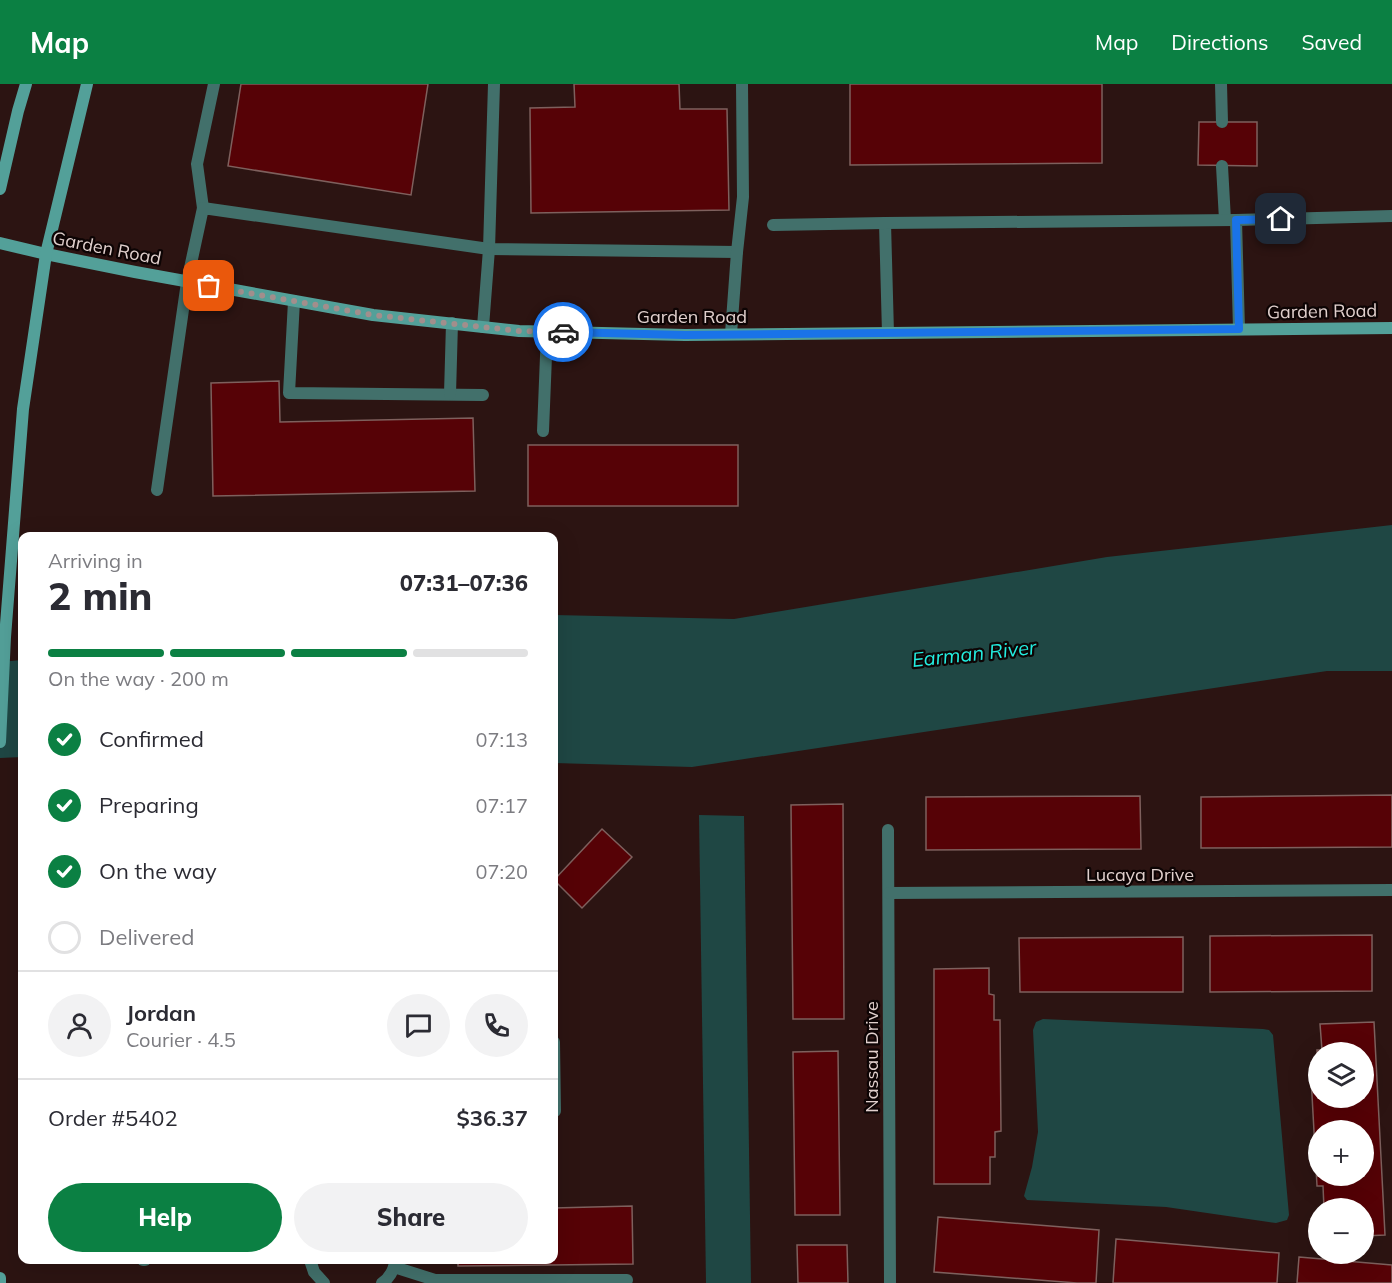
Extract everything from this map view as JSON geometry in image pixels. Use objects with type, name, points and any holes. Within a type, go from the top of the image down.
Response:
[{"type":"street","points":[[0,189],[26,84]]},
{"type":"street","points":[[0,742],[4,637],[23,409],[46,254],[87,84]]},
{"type":"street","points":[[157,490],[187,282],[203,208],[197,164],[213,84]]},
{"type":"street","points":[[483,327],[489,249],[494,84]]},
{"type":"street","points":[[731,334],[743,197],[742,84]]},
{"type":"street","points":[[1221,84],[1222,122]]},
{"type":"street","points":[[1222,166],[1231,220],[1239,329]]},
{"type":"street","points":[[203,208],[489,249],[737,252]]},
{"type":"street","points":[[773,225],[1392,216]]},
{"type":"street","points":[[885,223],[888,333]]},
{"type":"street","name":"Garden Road","points":[[0,243],[187,282],[373,315],[519,331],[731,334],[1392,328]]},
{"type":"street","points":[[294,301],[289,393],[483,395]]},
{"type":"street","points":[[450,394],[452,323]]},
{"type":"street","points":[[543,431],[547,331]]},
{"type":"street","name":"Nassau Drive","points":[[888,831],[890,1283]]},
{"type":"street","name":"Lucaya Drive","points":[[889,893],[1392,890]]},
{"type":"street","points":[[311,1264],[314,1272],[324,1283]]},
{"type":"street","points":[[382,1283],[395,1264],[435,1280],[627,1280]]},
{"type":"street","points":[[0,1278],[0,1283]]},
{"type":"water","name":"Earman River","points":[[1392,525],[1392,671],[1327,671],[692,767],[558,763],[558,615],[734,619],[1107,557]]},
{"type":"water","points":[[18,660],[18,757],[0,758],[0,662]]},
{"type":"water","points":[[699,815],[744,816],[751,1283],[706,1283]]},
{"type":"water","points":[[1043,1019],[1269,1030],[1273,1035],[1289,1215],[1287,1220],[1276,1223],[1166,1207],[1027,1200],[1024,1196],[1038,1132],[1033,1030],[1036,1022]]},
{"type":"building","points":[[241,84],[428,84],[411,195],[228,166]]},
{"type":"building","points":[[574,84],[679,84],[680,109],[727,109],[729,210],[531,213],[530,108],[575,107]]},
{"type":"building","points":[[850,84],[1102,84],[1102,163],[850,165]]},
{"type":"building","points":[[1199,122],[1257,122],[1257,166],[1198,165]]},
{"type":"building","points":[[279,381],[280,422],[473,418],[475,491],[213,496],[211,383]]},
{"type":"building","points":[[528,445],[738,445],[738,506],[528,506]]},
{"type":"building","points":[[1392,795],[1392,847],[1201,848],[1201,797]]},
{"type":"building","points":[[1140,796],[1141,849],[926,850],[926,797]]},
{"type":"building","points":[[843,804],[844,1019],[793,1019],[791,805]]},
{"type":"building","points":[[602,829],[632,857],[582,908],[558,884],[558,876]]},
{"type":"building","points":[[1372,935],[1372,991],[1210,992],[1210,936]]},
{"type":"building","points":[[1183,937],[1183,992],[1020,992],[1019,938]]},
{"type":"building","points":[[989,968],[989,994],[994,995],[994,1020],[1000,1020],[1001,1131],[995,1132],[995,1157],[990,1157],[990,1184],[934,1184],[934,969]]},
{"type":"building","points":[[1374,1022],[1385,1235],[1374,1236],[1374,1198],[1324,1198],[1323,1186],[1374,1186],[1374,1120],[1313,1120],[1313,1108],[1374,1108],[1374,1042],[1321,1042],[1320,1024]]},
{"type":"building","points":[[838,1051],[840,1215],[795,1215],[793,1052]]},
{"type":"building","points":[[632,1206],[633,1264],[458,1266],[458,1264],[558,1264],[558,1208]]},
{"type":"building","points":[[938,1217],[1099,1230],[1096,1283],[934,1272]]},
{"type":"building","points":[[1116,1239],[1279,1253],[1277,1283],[1113,1283]]},
{"type":"building","points":[[797,1245],[847,1245],[848,1283],[798,1283]]},
{"type":"building","points":[[1299,1257],[1308,1258],[1308,1264],[1392,1265],[1392,1283],[1297,1283]]},
{"type":"way so far","points":[[209,286],[373,315],[519,331],[563,332]]},
{"type":"route","points":[[563,332],[685,335],[1239,329],[1236,220],[1281,219]]}]
